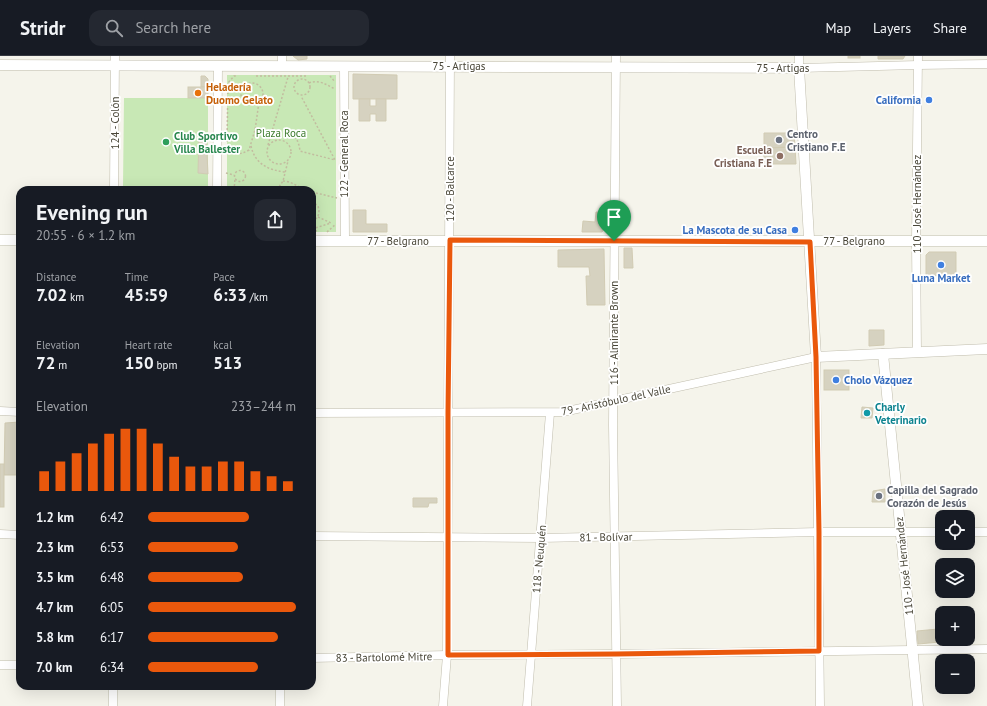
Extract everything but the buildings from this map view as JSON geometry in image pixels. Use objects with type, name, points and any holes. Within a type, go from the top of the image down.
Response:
[{"type":"street","name":"116 - Almirante Brown","points":[[616,56],[614,241],[614,536],[617,706]]},
{"type":"street","points":[[799,56],[816,357],[820,706]]},
{"type":"street","name":"75 - Artigas","points":[[0,65],[115,60],[218,66],[282,61],[344,67],[450,61],[616,66],[800,68],[918,60],[987,64]]},
{"type":"street","name":"124 - Colón","points":[[114,186],[115,60]]},
{"type":"street","name":"110 - José Hernández","points":[[917,352],[916,241],[918,60]]},
{"type":"street","name":"120 - Balcarce","points":[[443,706],[448,655],[450,61]]},
{"type":"street","points":[[217,186],[218,66]]},
{"type":"street","name":"122 - General Roca","points":[[344,67],[345,241]]},
{"type":"street","points":[[0,240],[16,240]]},
{"type":"street","name":"77 - Belgrano","points":[[316,241],[987,241]]},
{"type":"street","name":"79 - Aristóbulo del Valle","points":[[316,413],[563,412],[816,357],[987,349]]},
{"type":"street","name":"110 - José Hernández","points":[[883,354],[918,706]]},
{"type":"street","points":[[0,411],[16,412]]},
{"type":"street","name":"118 - Neuquén","points":[[527,706],[550,413]]},
{"type":"street","name":"81 - Bolívar","points":[[316,536],[541,538],[819,532],[935,532]]},
{"type":"street","points":[[975,532],[987,532]]},
{"type":"street","points":[[0,534],[16,535]]},
{"type":"street","name":"83 - Bartolomé Mitre","points":[[316,658],[987,649]]},
{"type":"street","points":[[0,665],[16,665]]},
{"type":"street","points":[[113,690],[113,706]]},
{"type":"street","points":[[280,690],[280,706]]},
{"type":"path","points":[[226,152],[228,83],[234,76],[242,76]]},
{"type":"path","points":[[250,76],[310,76]]},
{"type":"path","points":[[324,76],[331,76],[339,87]]},
{"type":"path","points":[[288,77],[267,154],[268,158],[275,164],[282,164],[289,159]]},
{"type":"path","points":[[272,133],[282,131],[287,132],[294,135],[299,142],[300,151],[335,160],[302,96],[295,92],[295,83],[297,81],[302,79],[308,80],[311,88],[309,93],[302,96]]},
{"type":"path","points":[[309,83],[315,81],[322,82],[339,91]]},
{"type":"path","points":[[228,83],[242,90]]},
{"type":"path","points":[[227,145],[234,153],[242,154],[249,150],[251,145],[259,102],[263,96],[263,92],[260,86],[253,83],[246,84],[242,90],[242,97],[246,103],[253,104],[259,102]]},
{"type":"path","points":[[268,147],[270,143],[277,140],[285,141],[291,151],[283,181],[280,186]]},
{"type":"path","points":[[251,145],[253,153],[261,164],[274,170],[285,172]]},
{"type":"path","points":[[234,175],[240,170],[243,171],[246,176],[245,180],[241,182],[235,179]]},
{"type":"path","points":[[226,179],[226,173],[234,175]]},
{"type":"path","points":[[234,175],[234,186]]},
{"type":"path","points":[[283,181],[290,181],[295,185]]},
{"type":"path","points":[[316,193],[338,198]]},
{"type":"path","points":[[316,204],[318,206],[318,216],[331,223],[316,228]]},
{"type":"path","points":[[324,234],[338,222]]},
{"type":"green space","name":"Plaza Roca","points":[[227,75],[336,75],[336,232],[316,232],[316,186],[227,186]]},
{"type":"green space","name":"Club Sportivo Villa Ballester","points":[[124,98],[208,98],[208,186],[123,186]]},
{"type":"place","name":"Heladería Duomo Gelato","points":[[198,93]]},
{"type":"place","name":"California","points":[[929,100]]},
{"type":"place","name":"Centro Cristiano F.E","points":[[779,140]]},
{"type":"place","name":"Club Sportivo Villa Ballester","points":[[166,142]]},
{"type":"place","name":"Escuela Cristiana F.E","points":[[780,156]]},
{"type":"place","name":"La Mascota de su Casa","points":[[795,230]]},
{"type":"place","name":"Luna Market","points":[[941,265]]},
{"type":"place","name":"Cholo Vázquez","points":[[836,380]]},
{"type":"place","name":"Charly Veterinario","points":[[867,413]]},
{"type":"place","name":"Capilla del Sagrado Corazón de Jesús","points":[[879,496]]},
{"type":"route","points":[[450,240],[614,241],[810,242],[816,357],[819,532],[819,651],[448,655],[450,240]]}]
